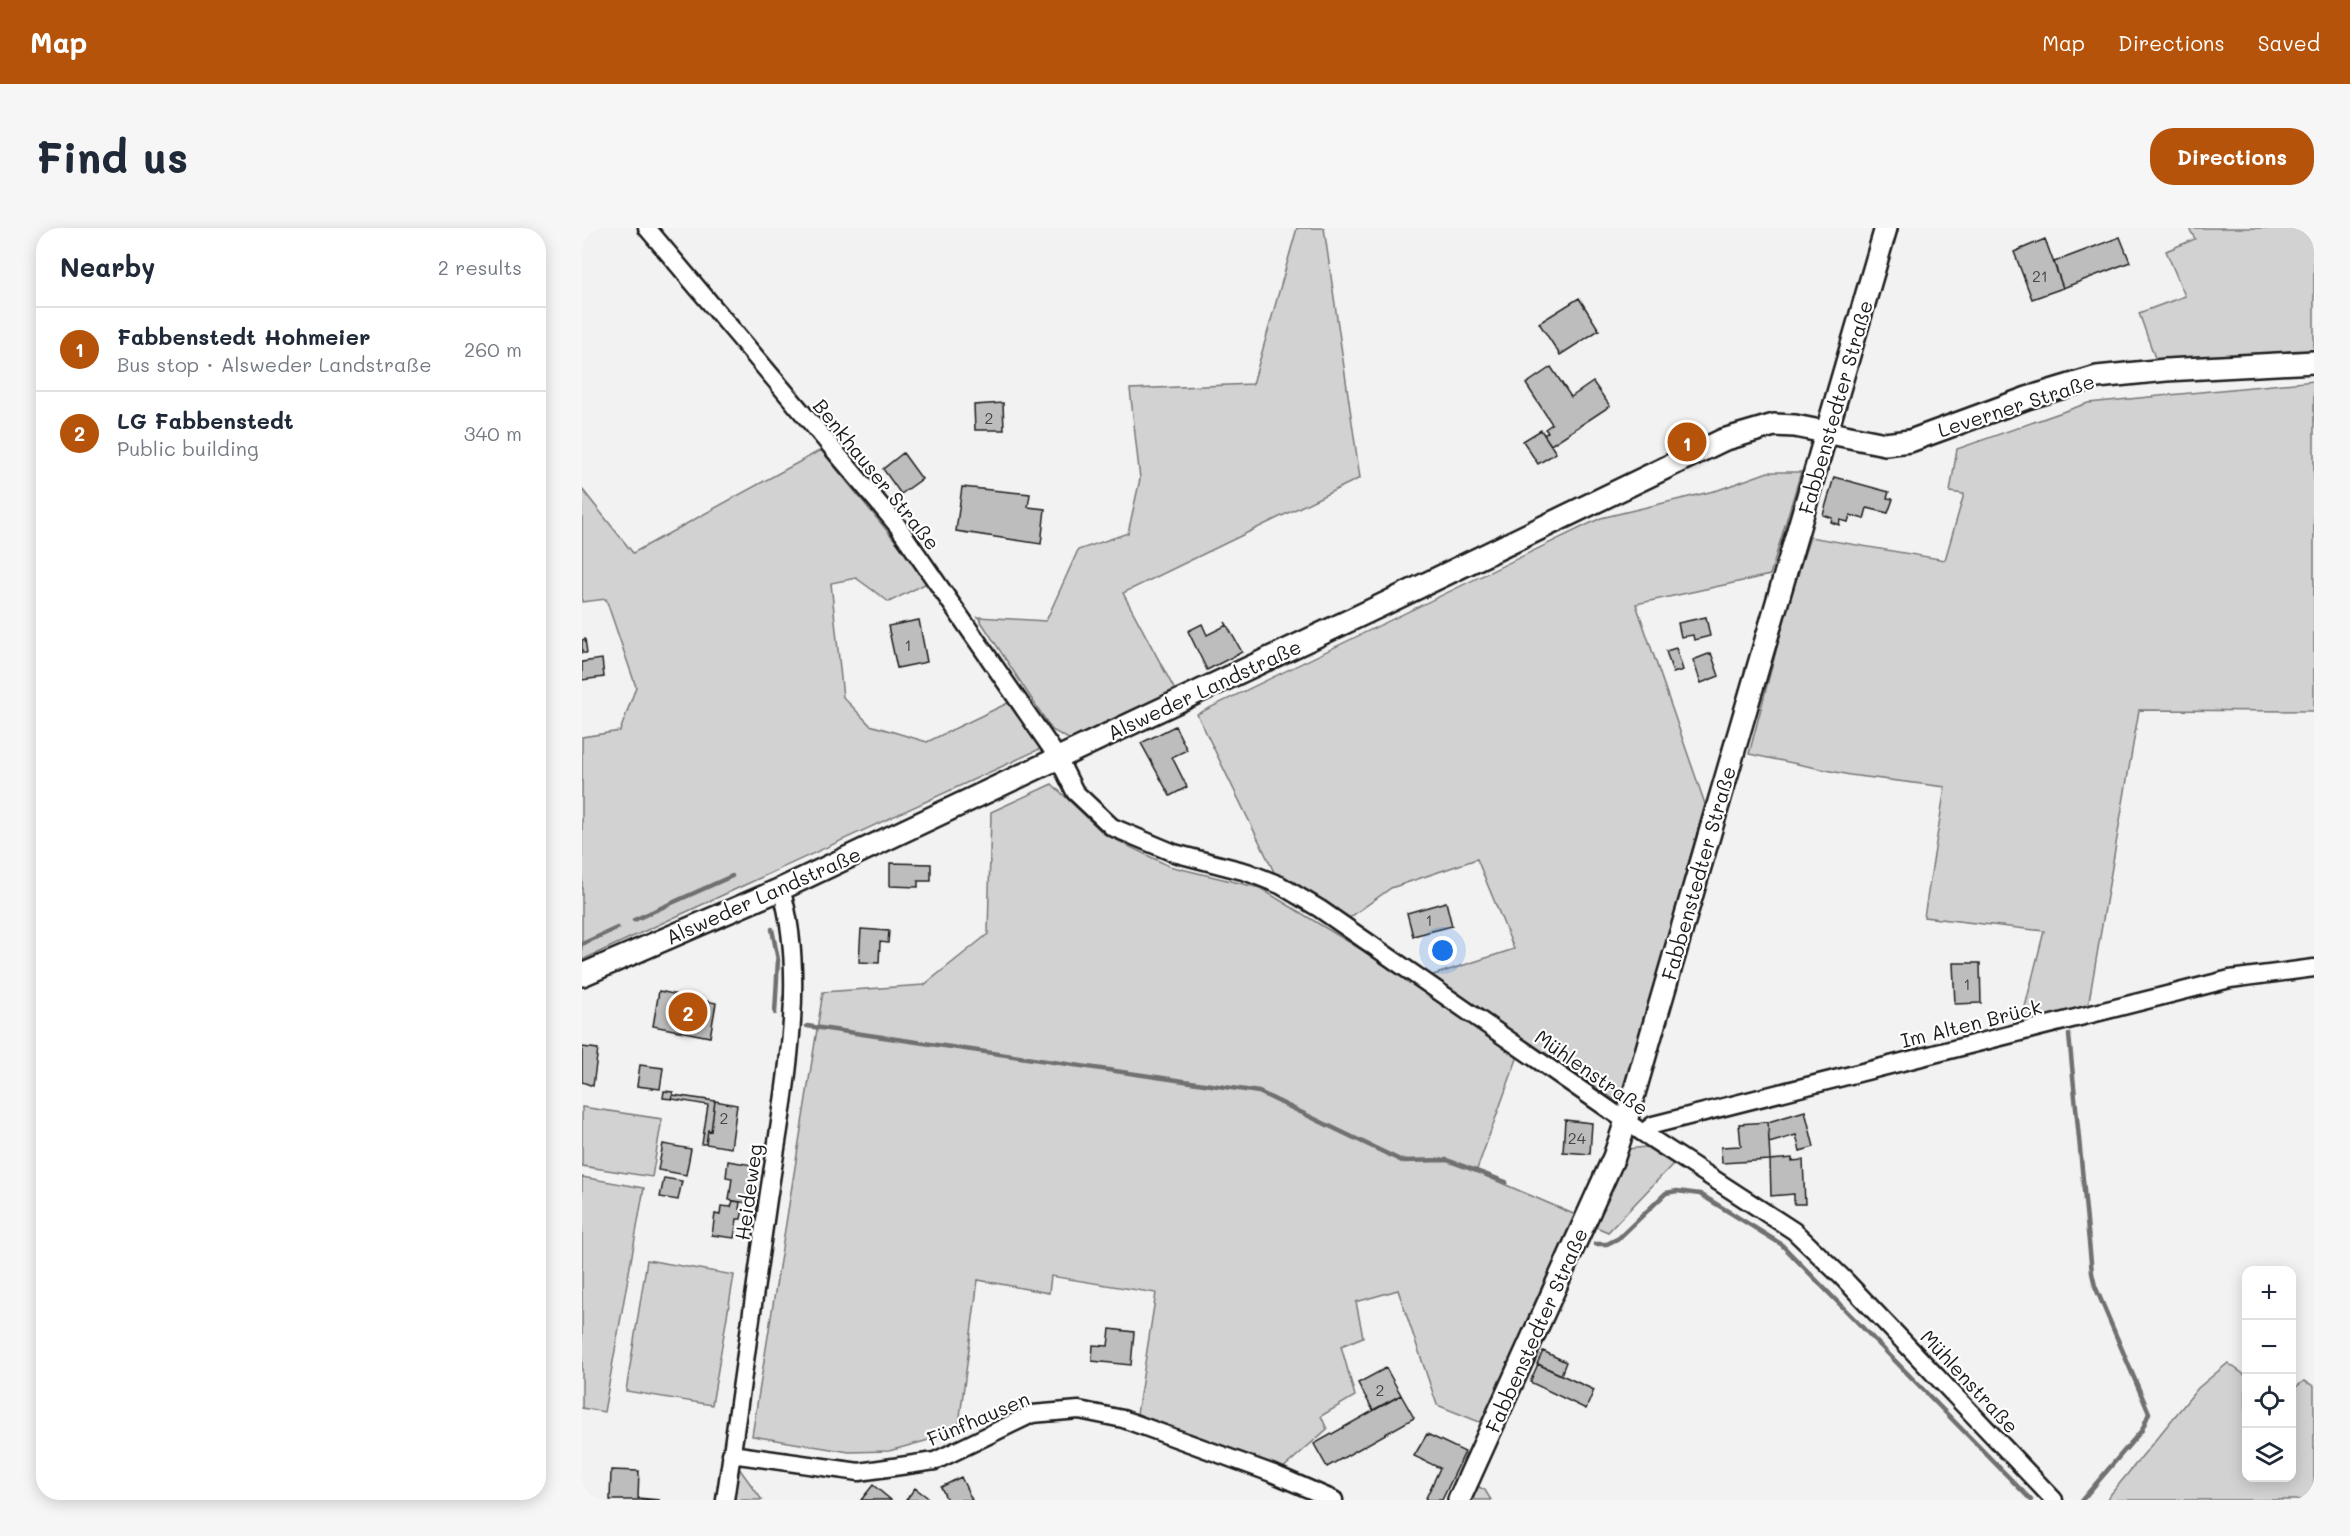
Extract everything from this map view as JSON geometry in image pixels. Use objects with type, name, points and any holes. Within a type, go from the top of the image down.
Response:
[{"type":"street","name":"Benkhauser Straße","points":[[647,228],[897,525],[1058,758]]},
{"type":"street","name":"Fabbenstedter Straße","points":[[1459,1500],[1609,1168],[1626,1121],[1886,228]]},
{"type":"street","name":"Leverner Straße","points":[[1827,434],[1885,444],[1910,441],[2027,398],[2097,377],[2166,370],[2314,362]]},
{"type":"street","name":"Alsweder Landstraße","points":[[582,975],[781,889],[1723,440],[1774,425],[1795,426],[1827,434]]},
{"type":"street","name":"Mühlenstraße","points":[[1058,758],[1075,792],[1112,827],[1174,853],[1246,872],[1280,885],[1320,909],[1626,1121],[1794,1231],[1843,1278],[2054,1500]]},
{"type":"street","name":"Heideweg","points":[[725,1500],[787,1069],[790,1019],[790,927],[781,889]]},
{"type":"street","name":"Im Alten Brück","points":[[1644,1133],[1653,1125],[2230,980],[2314,968]]},
{"type":"street","name":"Fünfhausen","points":[[732,1454],[859,1472],[936,1461],[1032,1414],[1079,1410],[1123,1419],[1274,1474],[1334,1500]]},
{"type":"shaded area","points":[[1297,228],[1324,228],[1360,478],[1123,593],[1178,696],[1074,742],[1052,730],[978,617],[1046,621],[1078,550],[1128,533],[1140,479],[1130,389],[1253,384]]},
{"type":"shaded area","points":[[2189,228],[2314,228],[2314,352],[2156,361],[2139,313],[2185,296],[2166,251],[2195,239]]},
{"type":"shaded area","points":[[2314,381],[2314,711],[2139,710],[2088,1007],[2021,1023],[2044,931],[1924,917],[1945,787],[1850,775],[1749,754],[1790,598],[1810,537],[1945,560],[1964,494],[1950,492],[1957,449],[2088,403]]},
{"type":"shaded area","points":[[821,450],[929,582],[889,602],[856,578],[831,583],[843,697],[870,725],[927,742],[1012,701],[1042,748],[582,960],[582,737],[620,731],[636,687],[606,599],[582,602],[582,489],[633,553]]},
{"type":"shaded area","points":[[1768,472],[1801,472],[1770,575],[1636,604],[1705,804],[1621,1104],[1430,976],[1514,949],[1477,859],[1391,888],[1349,918],[1274,872],[1197,714],[1601,518],[1718,490]]},
{"type":"shaded area","points":[[1052,784],[1104,834],[1169,866],[1260,888],[1362,950],[1518,1056],[1476,1172],[1578,1216],[1482,1423],[1437,1405],[1398,1290],[1356,1302],[1363,1337],[1341,1346],[1355,1396],[1321,1416],[1327,1429],[1280,1471],[1137,1414],[1156,1293],[1051,1276],[1049,1293],[978,1280],[958,1432],[889,1451],[849,1452],[752,1436],[823,992],[924,985],[988,934],[991,812]]},
{"type":"shaded area","points":[[582,1107],[662,1119],[652,1177],[582,1166]]},
{"type":"shaded area","points":[[1646,1147],[1673,1164],[1608,1232],[1594,1226],[1627,1149]]},
{"type":"shaded area","points":[[582,1177],[644,1188],[604,1412],[582,1408]]},
{"type":"shaded area","points":[[647,1260],[734,1275],[712,1405],[626,1391]]},
{"type":"shaded area","points":[[2228,1363],[2242,1373],[2242,1482],[2296,1482],[2296,1387],[2304,1381],[2314,1386],[2314,1500],[2106,1500],[2198,1388]]},
{"type":"shaded area","points":[[736,1464],[762,1500],[731,1500]]},
{"type":"shaded area","points":[[1475,1485],[1485,1490],[1491,1500],[1469,1500]]},
{"type":"building","points":[[2120,237],[2130,262],[2063,288],[2054,262]]},
{"type":"building","points":[[2045,239],[2063,288],[2032,299],[2014,252]]},
{"type":"building","points":[[1579,298],[1599,330],[1560,355],[1539,323]]},
{"type":"building","points":[[1551,367],[1571,397],[1593,382],[1610,406],[1551,445],[1544,435],[1548,432],[1545,429],[1552,424],[1526,384]]},
{"type":"building","points":[[1003,403],[1004,430],[975,430],[974,405]]},
{"type":"building","points":[[1541,430],[1556,453],[1538,464],[1523,441]]},
{"type":"building","points":[[903,453],[922,479],[901,494],[883,469]]},
{"type":"building","points":[[1834,477],[1889,492],[1887,498],[1893,499],[1888,513],[1867,508],[1864,519],[1850,515],[1848,522],[1840,520],[1839,525],[1831,522],[1832,518],[1823,515]]},
{"type":"building","points":[[962,487],[1030,494],[1028,507],[1045,509],[1041,544],[956,531]]},
{"type":"building","points":[[1706,617],[1710,636],[1694,640],[1693,635],[1681,637],[1678,623]]},
{"type":"building","points":[[919,620],[927,662],[897,668],[888,626]]},
{"type":"building","points":[[1202,624],[1207,635],[1227,625],[1242,652],[1207,670],[1188,631]]},
{"type":"building","points":[[585,639],[587,653],[582,653],[582,640]]},
{"type":"building","points":[[1676,648],[1683,670],[1673,673],[1666,651]]},
{"type":"building","points":[[1711,653],[1719,676],[1701,683],[1693,660]]},
{"type":"building","points":[[602,659],[604,677],[582,680],[582,662]]},
{"type":"building","points":[[1175,726],[1187,750],[1172,757],[1187,787],[1170,796],[1141,743]]},
{"type":"building","points":[[890,863],[931,864],[931,881],[918,881],[918,887],[890,886]]},
{"type":"building","points":[[1446,902],[1452,926],[1413,936],[1407,913]]},
{"type":"building","points":[[861,929],[889,931],[888,943],[880,942],[879,963],[859,962]]},
{"type":"building","points":[[1953,963],[1980,963],[1981,1003],[1955,1004]]},
{"type":"building","points":[[659,991],[716,1003],[710,1037],[653,1026]]},
{"type":"building","points":[[582,1047],[598,1049],[593,1086],[582,1082]]},
{"type":"building","points":[[640,1065],[663,1068],[660,1089],[637,1086]]},
{"type":"building","points":[[664,1091],[673,1092],[672,1099],[663,1098]]},
{"type":"building","points":[[673,1095],[715,1101],[711,1131],[708,1130],[706,1144],[702,1144],[708,1105],[672,1099]]},
{"type":"building","points":[[715,1101],[737,1105],[731,1148],[706,1144],[708,1130],[711,1131]]},
{"type":"building","points":[[1805,1111],[1814,1147],[1800,1151],[1796,1135],[1769,1143],[1768,1122]]},
{"type":"building","points":[[1565,1120],[1592,1123],[1590,1154],[1563,1152]]},
{"type":"building","points":[[1768,1122],[1770,1160],[1722,1163],[1721,1147],[1741,1146],[1739,1124]]},
{"type":"building","points":[[663,1144],[691,1149],[686,1175],[658,1170]]},
{"type":"building","points":[[1792,1158],[1792,1161],[1803,1160],[1805,1204],[1794,1204],[1794,1194],[1771,1196],[1770,1160]]},
{"type":"building","points":[[728,1161],[753,1165],[747,1203],[729,1200],[732,1178],[726,1177]]},
{"type":"building","points":[[664,1178],[682,1181],[678,1200],[660,1197]]},
{"type":"building","points":[[733,1201],[740,1202],[739,1209],[743,1209],[741,1219],[737,1219],[734,1238],[712,1235],[715,1214],[720,1215],[721,1206],[731,1207]]},
{"type":"building","points":[[1110,1329],[1134,1332],[1131,1365],[1092,1361],[1093,1345],[1108,1346]]},
{"type":"building","points":[[1543,1351],[1566,1362],[1561,1375],[1537,1364]]},
{"type":"building","points":[[1538,1364],[1594,1390],[1586,1409],[1530,1382]]},
{"type":"building","points":[[1386,1368],[1401,1395],[1373,1410],[1358,1383]]},
{"type":"building","points":[[1401,1395],[1414,1418],[1327,1467],[1314,1444]]},
{"type":"building","points":[[1427,1434],[1465,1452],[1442,1500],[1425,1500],[1440,1468],[1414,1456]]},
{"type":"building","points":[[611,1470],[639,1471],[638,1498],[660,1500],[610,1500]]},
{"type":"building","points":[[961,1477],[972,1500],[947,1500],[941,1487]]},
{"type":"building","points":[[873,1485],[891,1500],[861,1500]]},
{"type":"building","points":[[915,1488],[931,1500],[906,1500]]},
{"type":"waterway","points":[[634,920],[732,876]]},
{"type":"waterway","points":[[582,944],[617,928]]},
{"type":"waterway","points":[[772,929],[778,960],[775,1013]]},
{"type":"waterway","points":[[807,1026],[1259,1092],[1402,1161],[1447,1160],[1506,1182]]},
{"type":"waterway","points":[[2069,1035],[2092,1273],[2095,1286],[2149,1413],[2142,1430],[2082,1500]]},
{"type":"waterway","points":[[1595,1244],[1607,1244],[1619,1238],[1666,1193],[1677,1191],[1700,1194],[1781,1244],[2031,1500]]},
{"type":"place","name":"Fabbenstedt Hohmeier","points":[[1687,442]]},
{"type":"place","name":"LG Fabbenstedt","points":[[688,1012]]}]
